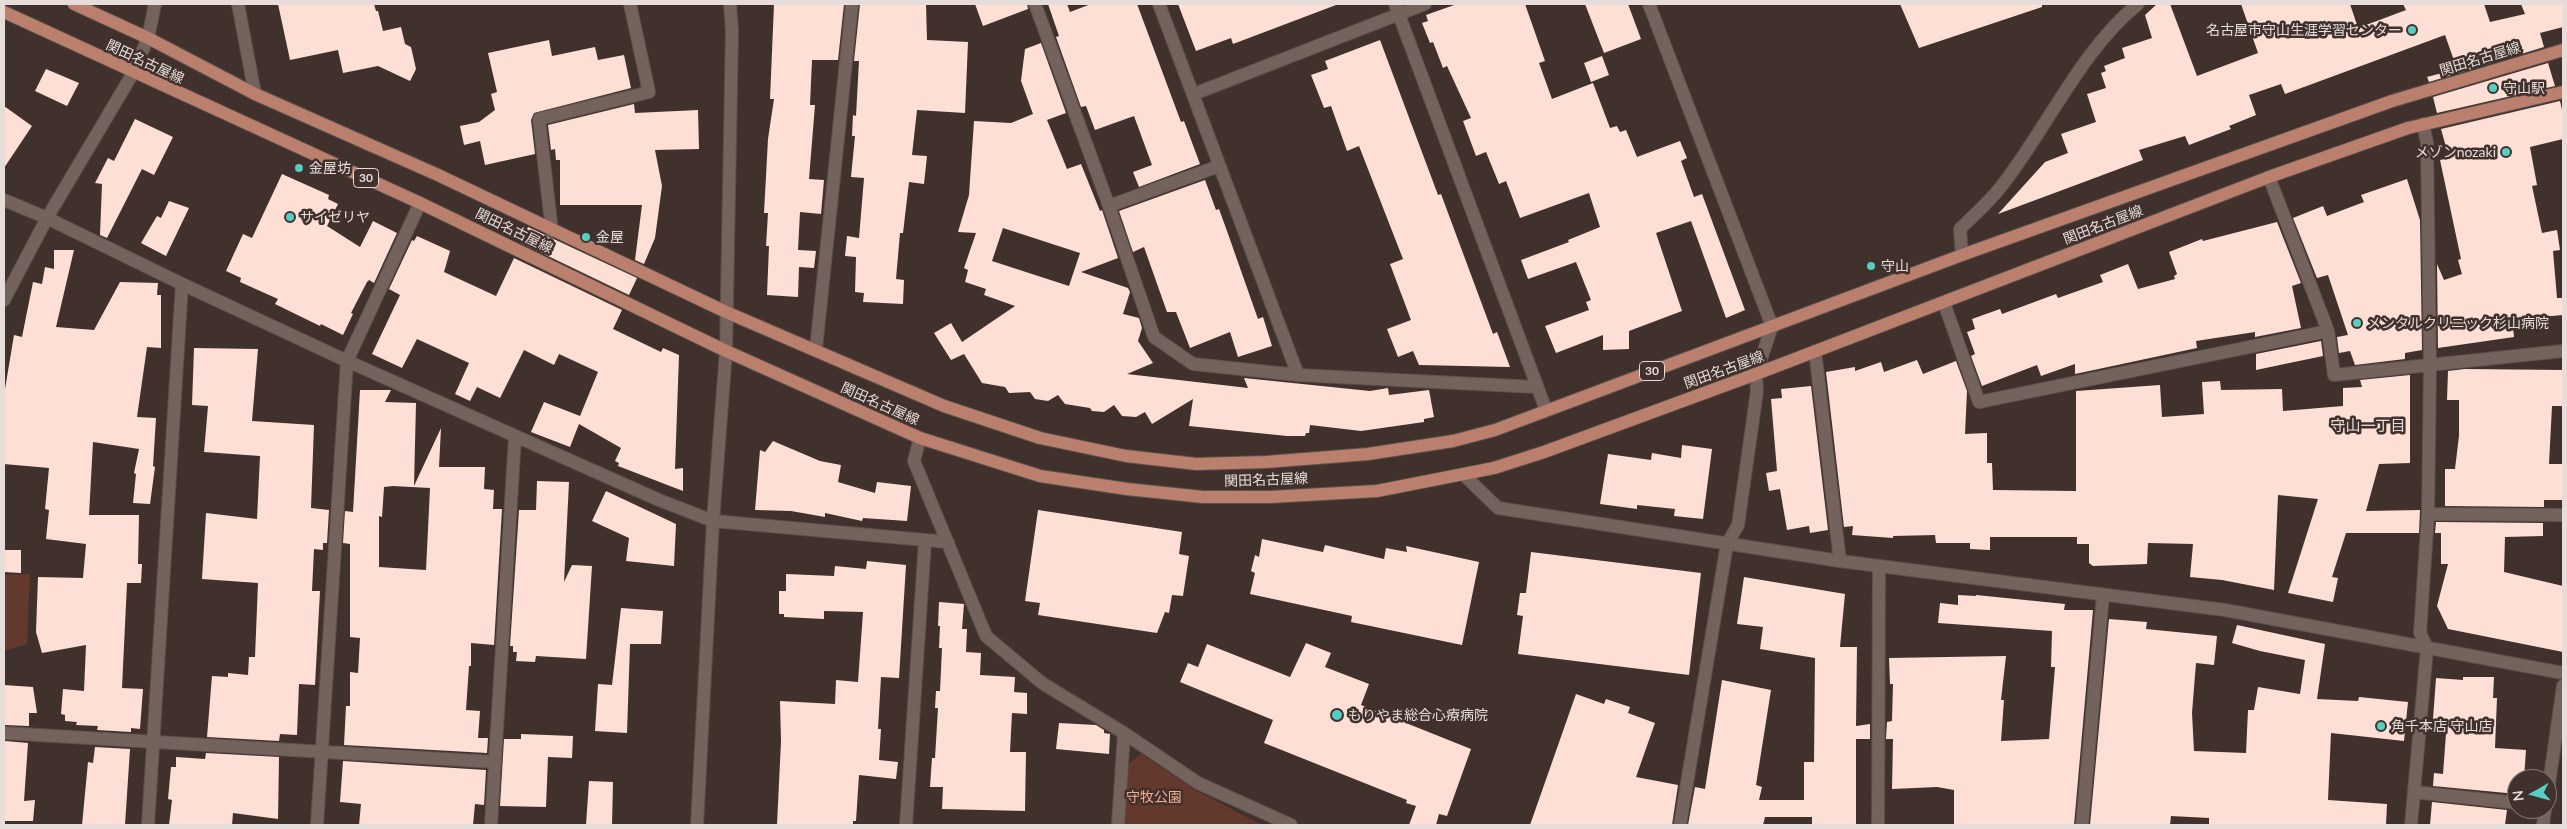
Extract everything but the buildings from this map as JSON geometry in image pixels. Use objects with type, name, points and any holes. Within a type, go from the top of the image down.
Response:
[{"type":"main road","name":"関田名古屋線","points":[[74,4],[148,38],[255,94],[438,175],[552,231],[726,312],[816,349],[944,406],[1040,438],[1126,456],[1196,464],[1266,462],[1368,454],[1453,440],[1495,430],[1962,255],[2392,101],[2563,50]]},
{"type":"main road","name":"関田名古屋線","points":[[4,12],[133,73],[420,203],[726,351],[920,438],[1040,476],[1126,489],[1203,497],[1270,497],[1377,491],[1464,475],[1544,452],[1944,303],[2269,177],[2423,124],[2563,92]]},
{"type":"street","points":[[4,300],[47,218],[133,73],[148,38],[155,4]]},
{"type":"street","points":[[238,4],[255,94]]},
{"type":"street","points":[[552,231],[539,119],[649,92],[630,4]]},
{"type":"street","points":[[696,825],[713,521],[726,351],[732,31],[730,4]]},
{"type":"street","points":[[816,349],[852,4]]},
{"type":"street","points":[[1035,4],[1109,206],[1154,337],[1193,364],[1298,375],[1536,387]]},
{"type":"street","points":[[1159,4],[1298,375]]},
{"type":"street","points":[[1194,94],[1397,9],[1425,4]]},
{"type":"street","points":[[1649,4],[1772,326],[1756,374],[1757,391],[1738,525],[1727,544],[1680,825]]},
{"type":"street","points":[[1962,255],[1960,229],[2000,189],[2092,55],[2120,18],[2138,4]]},
{"type":"street","points":[[1397,9],[1546,410]]},
{"type":"street","points":[[2411,825],[2427,648],[2420,633],[2428,514],[2430,366],[2427,143],[2423,124]]},
{"type":"street","points":[[1109,206],[1219,166]]},
{"type":"street","points":[[2269,177],[2328,331],[2334,375],[2563,351]]},
{"type":"street","points":[[4,200],[47,218],[347,361],[515,437],[713,521],[925,542],[948,542]]},
{"type":"street","points":[[317,825],[347,361],[420,203]]},
{"type":"street","points":[[148,825],[182,284]]},
{"type":"street","points":[[1944,303],[1979,402],[2328,331]]},
{"type":"street","points":[[1815,351],[1840,562]]},
{"type":"street","points":[[490,825],[515,437]]},
{"type":"street","points":[[920,438],[914,460],[986,636],[1042,683],[1124,732],[1198,784],[1291,825]]},
{"type":"street","points":[[1464,475],[1498,508],[1840,562],[2226,610],[2563,673]]},
{"type":"street","points":[[2428,514],[2563,515]]},
{"type":"street","points":[[906,825],[925,542]]},
{"type":"street","points":[[1878,825],[1879,567]]},
{"type":"street","points":[[2082,825],[2103,595]]},
{"type":"street","points":[[2551,769],[2563,686]]},
{"type":"street","points":[[1118,825],[1124,732]]},
{"type":"street","points":[[4,733],[495,762]]},
{"type":"street","points":[[2414,792],[2507,802]]},
{"type":"green space","points":[[30,574],[27,644],[4,651],[4,575]]},
{"type":"green space","name":"守牧公園","points":[[1141,754],[1197,791],[1262,825],[1125,825],[1128,764]]},
{"type":"place","name":"名古屋市守山生涯学習センター","points":[[2412,30]]},
{"type":"place","name":"守山駅","points":[[2493,88]]},
{"type":"place","name":"メゾンnozaki","points":[[2506,152]]},
{"type":"place","name":"金屋坊","points":[[299,168]]},
{"type":"place","name":"サイゼリヤ","points":[[290,217]]},
{"type":"place","name":"金屋","points":[[586,237]]},
{"type":"place","name":"守山","points":[[1871,266]]},
{"type":"place","name":"メンタルクリニック杉山病院","points":[[2357,323]]},
{"type":"place","name":"もりやま総合心療病院","points":[[1337,715]]},
{"type":"place","name":"角千本店 守山店","points":[[2381,726]]},
{"type":"district","name":"守山一丁目","points":[[2368,426]]}]
